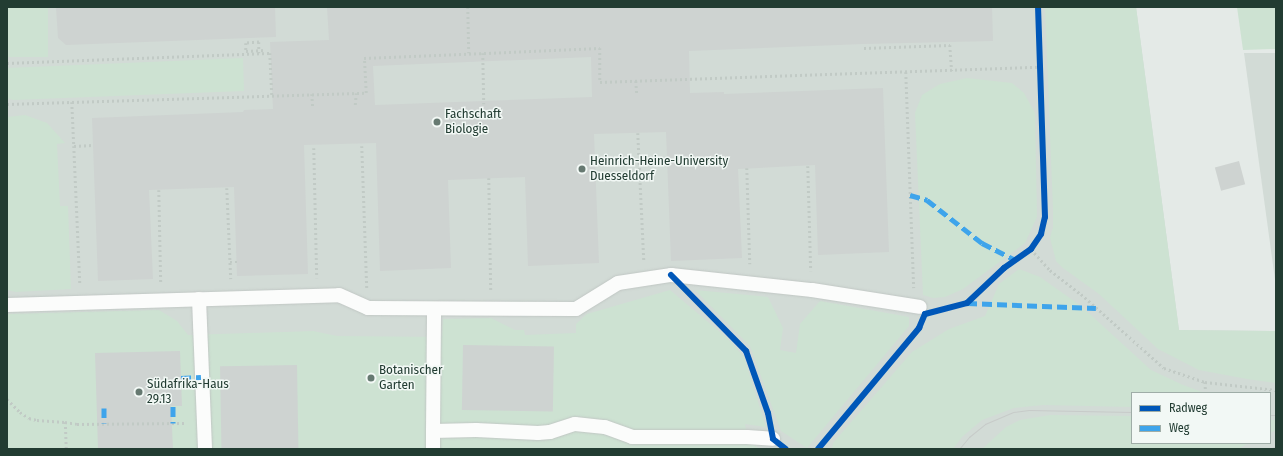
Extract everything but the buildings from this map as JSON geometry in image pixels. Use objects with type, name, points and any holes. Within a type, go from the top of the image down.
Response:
[{"type":"lane","points":[[7,305],[81,304],[339,295],[368,308],[576,309],[618,283],[671,275],[812,290],[917,306]]},
{"type":"lane","points":[[199,299],[205,449]]},
{"type":"lane","points":[[433,449],[434,309]]},
{"type":"lane","points":[[433,431],[476,430],[538,433],[550,432],[575,424],[605,427],[632,437],[747,437],[773,439]]},
{"type":"path","points":[[468,7],[470,53]]},
{"type":"path","points":[[934,311],[967,303],[1004,268],[1031,249],[1041,234],[1045,217],[1038,7]]},
{"type":"path","points":[[259,53],[259,42],[246,43],[246,51],[265,50]]},
{"type":"path","points":[[864,48],[950,45],[952,71]]},
{"type":"path","points":[[7,104],[366,93],[364,58],[600,48],[600,82],[1040,67]]},
{"type":"path","points":[[7,64],[270,53],[272,96]]},
{"type":"path","points":[[482,53],[484,104]]},
{"type":"path","points":[[906,72],[917,306]]},
{"type":"path","points":[[636,81],[637,95]]},
{"type":"path","points":[[355,105],[356,93]]},
{"type":"path","points":[[312,94],[313,106]]},
{"type":"path","points":[[72,102],[81,304]]},
{"type":"path","points":[[638,133],[644,279]]},
{"type":"path","points":[[74,146],[93,145]]},
{"type":"path","points":[[362,146],[368,308]]},
{"type":"path","points":[[314,148],[318,296]]},
{"type":"path","points":[[808,166],[812,290]]},
{"type":"path","points":[[746,168],[750,283]]},
{"type":"path","points":[[489,178],[492,309]]},
{"type":"path","points":[[227,188],[232,298]]},
{"type":"path","points":[[159,190],[162,300]]},
{"type":"path","points":[[1031,249],[1050,270],[1081,294],[1164,368],[1205,382],[1276,390]]},
{"type":"path","points":[[230,262],[237,262]]},
{"type":"path","points":[[818,449],[919,328],[922,321]]},
{"type":"path","points":[[1205,382],[1206,392]]},
{"type":"path","points":[[7,399],[20,412],[29,418],[37,420],[78,424],[204,422]]},
{"type":"path","points":[[65,422],[66,449]]},
{"type":"shaded area","name":"Heinrich-Heine-University Duesseldorf","points":[[7,7],[1136,7],[1179,330],[1276,331],[1276,449],[7,449]]},
{"type":"shaded area","points":[[1244,53],[1276,53],[1276,287]]},
{"type":"green space","points":[[7,7],[48,7],[48,57],[7,57]]},
{"type":"green space","points":[[1045,7],[1136,7],[1179,330],[1276,331],[1276,383],[1199,370],[1158,349],[1099,294],[1063,268],[1056,261],[1050,238],[1053,227],[1053,210]]},
{"type":"green space","points":[[1237,7],[1276,7],[1276,49],[1243,50]]},
{"type":"green space","points":[[243,58],[244,91],[13,100],[7,98],[7,68]]},
{"type":"green space","points":[[967,78],[1012,83],[1024,93],[1035,113],[1037,217],[1025,243],[963,289],[945,297],[933,298],[923,295],[915,113],[922,95],[940,84]]},
{"type":"green space","points":[[25,115],[47,123],[65,143],[57,144],[60,206],[68,206],[71,289],[16,292],[7,290],[7,117]]},
{"type":"green space","points":[[1019,269],[1040,277],[1081,306],[1151,370],[1202,392],[1131,392],[1131,407],[1043,405],[1014,408],[982,420],[962,437],[953,449],[832,449],[833,443],[912,352],[949,329],[985,316],[999,284]]},
{"type":"green space","name":"Botanischer Garten","points":[[670,290],[727,338],[744,357],[766,427],[745,424],[748,441],[760,449],[7,449],[7,314],[159,310],[177,321],[188,335],[313,331],[337,336],[442,337],[443,319],[491,318],[515,330],[524,330],[525,335],[576,333],[576,324],[587,314]]},
{"type":"green space","points":[[695,290],[768,297],[783,328],[780,350],[796,353],[800,324],[820,301],[909,317],[909,326],[807,448],[781,431],[750,346]]},
{"type":"green space","points":[[1050,415],[1131,416],[1131,444],[1246,444],[1239,449],[982,449],[1006,427],[1020,420]]},
{"type":"green space","points":[[1271,420],[1276,420],[1276,430],[1271,432]]},
{"type":"tram line","points":[[959,449],[969,437],[985,424],[1013,412],[1029,410],[1131,412]]},
{"type":"tram line","points":[[1271,415],[1276,415]]},
{"type":"tram line","points":[[1270,449],[1276,446]]},
{"type":"marked path","points":[[910,195],[927,200],[982,243],[1015,260]]},
{"type":"marked path","points":[[967,303],[1096,308]]},
{"type":"marked path","points":[[181,378],[201,377]]},
{"type":"marked path","points":[[173,406],[173,423]]},
{"type":"marked path","points":[[104,408],[104,423]]},
{"type":"cycle path","points":[[818,449],[919,328],[925,314],[967,303],[1004,268],[1031,249],[1041,234],[1045,217],[1038,7]]},
{"type":"cycle path","points":[[671,275],[746,351],[768,413],[773,439],[786,449]]},
{"type":"place","name":"Fachschaft Biologie","points":[[437,122]]},
{"type":"place","name":"Heinrich-Heine-University Duesseldorf","points":[[582,169]]},
{"type":"place","name":"Botanischer Garten","points":[[371,378]]},
{"type":"place","name":"Südafrika-Haus 29.13","points":[[139,392]]}]
